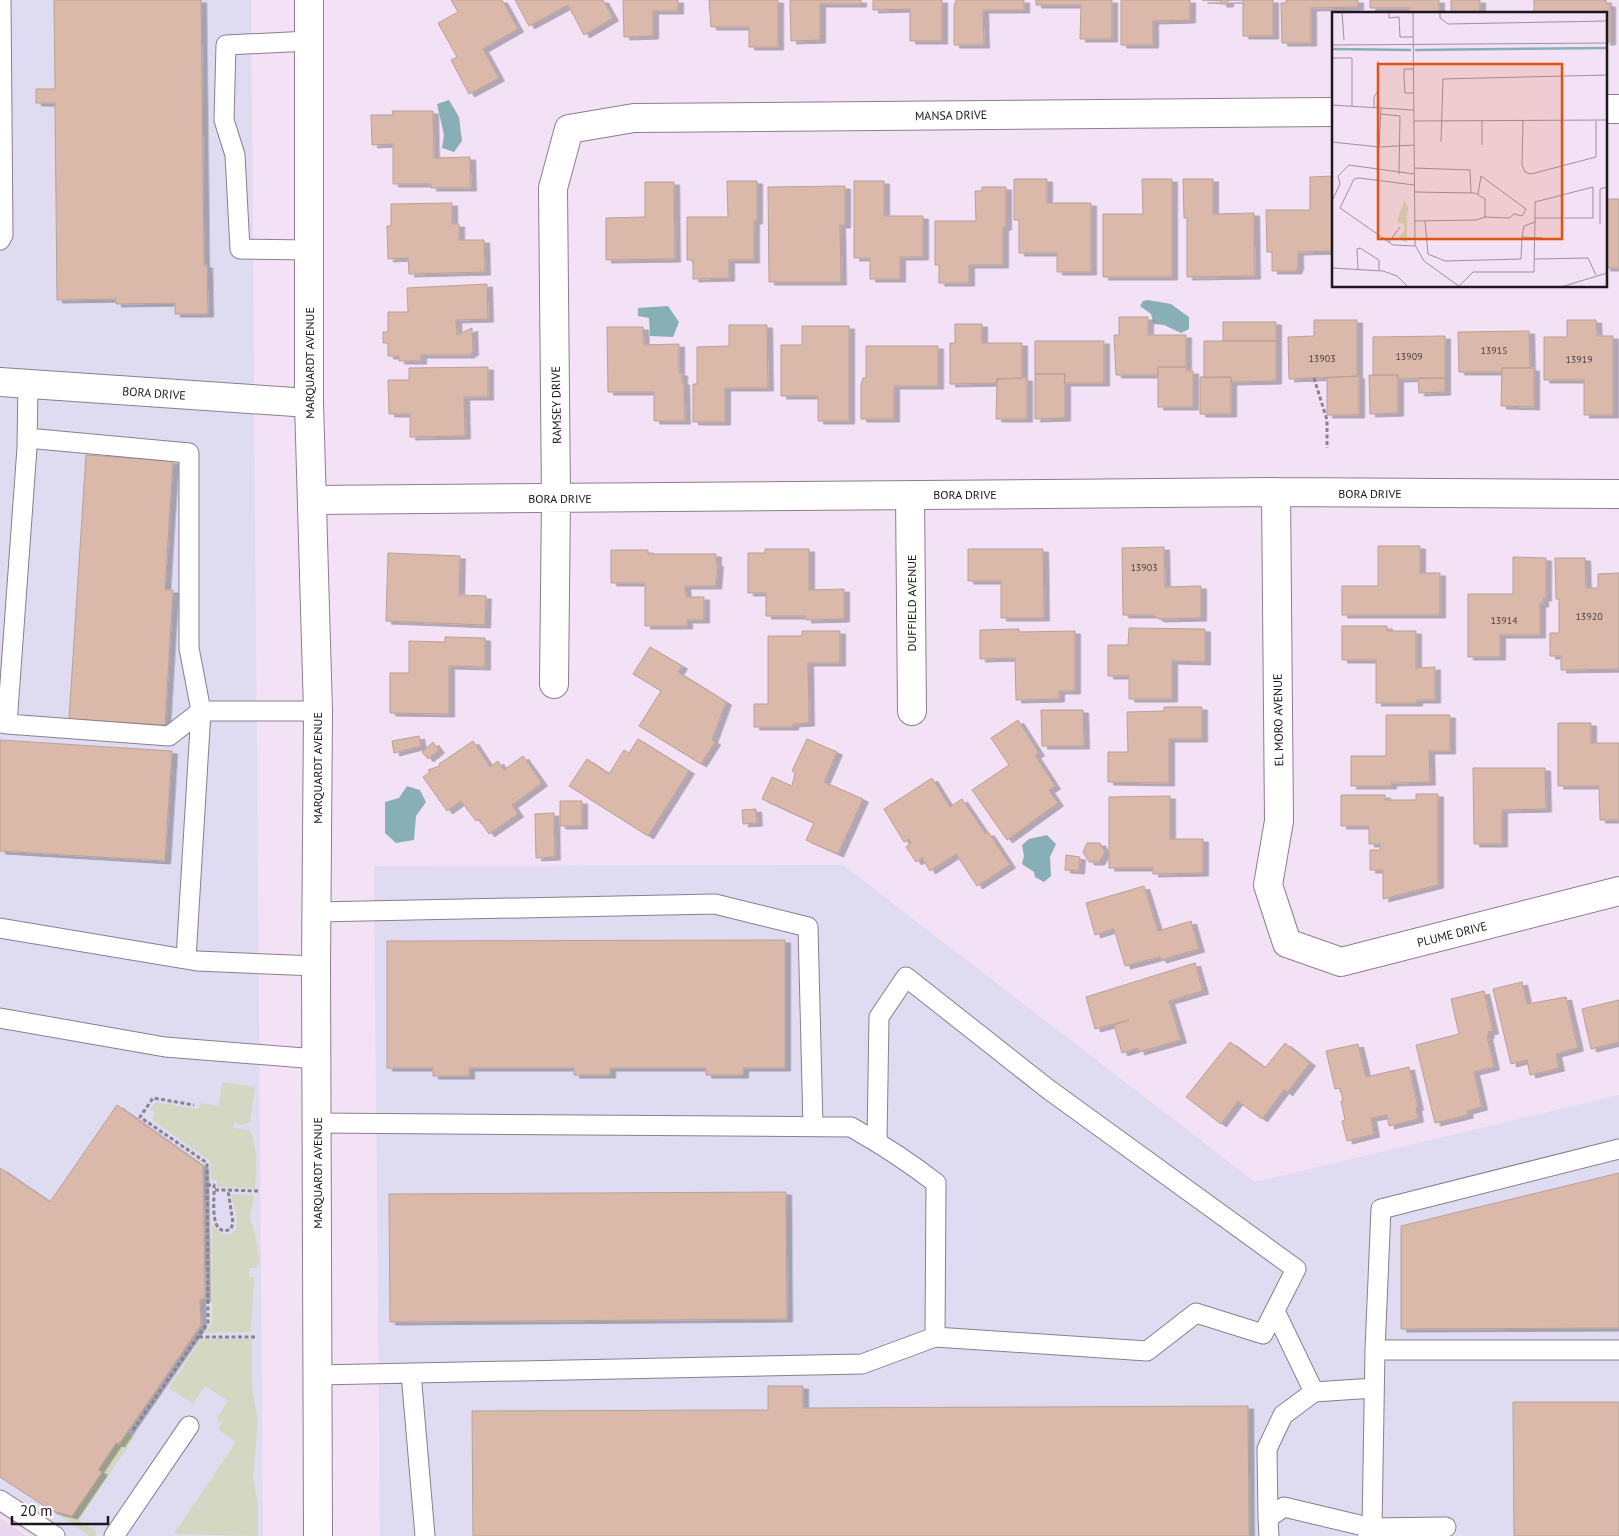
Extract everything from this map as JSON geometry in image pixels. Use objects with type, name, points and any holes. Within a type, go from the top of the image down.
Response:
[{"type":"street","name":"MARQUARDT AVENUE","points":[[309,0],[309,403],[318,711],[316,912],[318,1536]]},
{"type":"street","points":[[1606,109],[1619,109]]},
{"type":"street","name":"MANSA DRIVE","points":[[569,129],[634,118],[1332,112]]},
{"type":"street","name":"RAMSEY DRIVE","points":[[554,684],[556,498],[553,188],[569,129]]},
{"type":"street","name":"BORA DRIVE","points":[[0,382],[309,403]]},
{"type":"street","name":"BORA DRIVE","points":[[312,500],[1276,492],[1619,494]]},
{"type":"street","name":"EL MORO AVENUE","points":[[1276,492],[1279,821],[1268,885],[1287,943]]},
{"type":"street","name":"DUFFIELD AVENUE","points":[[910,495],[912,711]]},
{"type":"street","name":"PLUME DRIVE","points":[[1287,943],[1341,962],[1619,892]]},
{"type":"lane","points":[[0,0],[3,235],[0,240]]},
{"type":"lane","points":[[309,41],[226,45],[224,120],[235,155],[240,249],[309,250]]},
{"type":"lane","points":[[28,384],[28,438],[4,723],[169,736],[201,711],[318,711]]},
{"type":"lane","points":[[28,438],[189,453],[189,648],[201,711],[186,959]]},
{"type":"lane","points":[[316,912],[715,904],[808,927],[813,1126]]},
{"type":"lane","points":[[0,928],[186,959],[316,966]]},
{"type":"lane","points":[[318,1375],[862,1364],[935,1337],[1148,1351],[1196,1313],[1263,1334],[1296,1269],[1048,1089],[906,977],[879,1017],[877,1142]]},
{"type":"lane","points":[[0,1018],[165,1047],[317,1059]]},
{"type":"lane","points":[[317,1123],[851,1127],[902,1157],[936,1183],[935,1337]]},
{"type":"lane","points":[[1372,1532],[1375,1350],[1381,1209],[1619,1149]]},
{"type":"lane","points":[[1275,1311],[1314,1392]]},
{"type":"lane","points":[[1375,1350],[1619,1350]]},
{"type":"lane","points":[[411,1373],[425,1536]]},
{"type":"lane","points":[[1268,1527],[1267,1449],[1283,1415],[1314,1392],[1374,1388]]},
{"type":"lane","points":[[114,1536],[189,1426]]},
{"type":"lane","points":[[0,1500],[55,1536]]},
{"type":"lane","points":[[1268,1527],[1284,1507],[1372,1532],[1446,1527]]},
{"type":"path","points":[[1314,378],[1327,420],[1327,448]]},
{"type":"path","points":[[133,1430],[208,1322],[207,1163],[140,1117],[153,1098],[194,1105]]},
{"type":"path","points":[[207,1185],[214,1185],[215,1224],[219,1230],[226,1231],[232,1229],[233,1223],[228,1190]]},
{"type":"path","points":[[214,1190],[258,1190]]},
{"type":"path","points":[[198,1337],[257,1337]]},
{"type":"shaded area","points":[[0,0],[251,0],[263,1536],[32,1536],[0,1514]]},
{"type":"shaded area","points":[[449,100],[459,117],[462,141],[454,152],[442,148],[444,135],[437,104]]},
{"type":"shaded area","points":[[1148,300],[1171,304],[1189,317],[1189,329],[1181,333],[1164,325],[1154,324],[1151,314],[1140,306],[1143,301]]},
{"type":"shaded area","points":[[668,306],[679,322],[673,337],[650,336],[649,318],[638,316],[638,308]]},
{"type":"shaded area","points":[[407,786],[420,790],[426,802],[416,816],[414,840],[396,843],[385,833],[385,802],[399,798]]},
{"type":"shaded area","points":[[1047,835],[1056,844],[1050,857],[1051,876],[1044,882],[1035,877],[1034,872],[1022,864],[1024,856],[1022,845],[1029,839]]},
{"type":"shaded area","points":[[843,865],[1255,1182],[1619,1095],[1619,1536],[380,1536],[374,866]]},
{"type":"shaded area","points":[[222,1082],[255,1087],[250,1122],[242,1125],[234,1123],[234,1128],[250,1130],[253,1137],[256,1158],[255,1188],[217,1187],[217,1181],[211,1180],[210,1161],[152,1120],[155,1112],[150,1110],[156,1102],[198,1109],[200,1103],[219,1106]]},
{"type":"shaded area","points":[[231,1194],[254,1195],[250,1217],[260,1264],[256,1268],[249,1268],[249,1277],[254,1277],[251,1332],[205,1333],[212,1323],[212,1224],[221,1234],[231,1234],[236,1229],[237,1221]]},
{"type":"shaded area","points":[[201,1339],[252,1339],[252,1388],[258,1421],[253,1476],[258,1505],[258,1536],[174,1534],[236,1442],[218,1429],[222,1423],[216,1419],[228,1401],[205,1386],[193,1404],[169,1388]]},
{"type":"shaded area","points":[[127,1433],[134,1437],[79,1520],[96,1531],[97,1536],[90,1536],[61,1517],[65,1514],[72,1516],[101,1472],[98,1470],[116,1443],[119,1444]]},
{"type":"shaded area","points":[[0,1518],[26,1536],[0,1536]]},
{"type":"building","points":[[54,0],[201,0],[204,265],[207,265],[208,314],[175,314],[175,303],[116,304],[116,299],[57,300],[55,103],[36,103],[36,89],[55,89]]},
{"type":"building","points":[[451,0],[502,0],[518,29],[483,49],[499,78],[469,94],[451,60],[457,57],[438,23],[458,12]]},
{"type":"building","points":[[515,0],[603,0],[613,18],[584,35],[568,5],[529,26]]},
{"type":"building","points":[[623,0],[678,0],[678,11],[653,11],[653,36],[624,37]]},
{"type":"building","points":[[709,0],[778,0],[778,47],[749,47],[749,27],[711,27]]},
{"type":"building","points":[[790,0],[861,0],[861,4],[820,4],[820,40],[791,41]]},
{"type":"building","points":[[873,0],[942,0],[942,41],[910,41],[910,9],[873,10]]},
{"type":"building","points":[[956,0],[1024,0],[1024,10],[983,10],[984,45],[954,45],[954,7]]},
{"type":"building","points":[[1036,0],[1112,0],[1112,39],[1080,39],[1081,5],[1036,5]]},
{"type":"building","points":[[1121,0],[1190,0],[1190,20],[1153,21],[1153,45],[1121,45]]},
{"type":"building","points":[[1202,0],[1228,0],[1228,4],[1221,4],[1221,1]]},
{"type":"building","points":[[1243,0],[1273,0],[1273,36],[1243,36]]},
{"type":"building","points":[[1286,0],[1358,0],[1358,7],[1311,8],[1311,43],[1282,43],[1281,3],[1286,3]]},
{"type":"building","points":[[1370,0],[1439,0],[1439,12],[1409,12],[1409,8],[1370,8]]},
{"type":"building","points":[[1451,0],[1480,0],[1480,12],[1451,12]]},
{"type":"building","points":[[1534,0],[1606,0],[1606,4],[1610,4],[1610,42],[1606,42],[1606,12],[1534,12]]},
{"type":"building","points":[[392,111],[433,111],[434,158],[470,157],[471,188],[431,188],[431,184],[393,184],[393,144],[372,145],[371,115],[393,115]]},
{"type":"building","points":[[1332,176],[1332,251],[1298,252],[1296,271],[1272,271],[1272,252],[1267,252],[1266,210],[1310,210],[1310,177]]},
{"type":"building","points":[[1014,179],[1047,179],[1047,203],[1091,203],[1091,272],[1057,272],[1057,253],[1019,253],[1019,220],[1014,220]]},
{"type":"building","points":[[1142,179],[1172,179],[1172,277],[1103,277],[1103,214],[1143,214]]},
{"type":"building","points":[[1183,179],[1213,179],[1213,214],[1254,213],[1255,276],[1187,277],[1187,218],[1184,218]]},
{"type":"building","points":[[727,181],[757,181],[757,221],[754,221],[754,260],[729,260],[729,278],[693,279],[693,260],[687,260],[687,217],[728,217]]},
{"type":"building","points":[[854,181],[884,181],[884,216],[923,216],[923,257],[900,257],[900,279],[870,279],[870,258],[854,258]]},
{"type":"building","points":[[645,182],[674,182],[675,259],[606,260],[606,218],[645,217]]},
{"type":"building","points":[[845,186],[845,225],[840,225],[841,282],[769,282],[768,187]]},
{"type":"building","points":[[982,187],[1006,187],[1006,227],[1003,227],[1003,265],[969,265],[969,283],[939,283],[939,265],[935,265],[935,221],[976,221],[975,191],[982,191]]},
{"type":"building","points":[[1606,199],[1619,199],[1619,268],[1606,268]]},
{"type":"building","points":[[452,203],[452,224],[459,224],[459,240],[484,240],[485,272],[409,274],[408,258],[388,259],[387,226],[391,226],[391,204]]},
{"type":"building","points":[[487,284],[488,319],[456,320],[457,335],[472,328],[473,352],[469,355],[421,355],[421,361],[399,361],[399,356],[388,356],[388,343],[383,343],[383,332],[388,332],[388,312],[408,312],[407,288]]},
{"type":"building","points":[[1119,317],[1148,317],[1148,335],[1186,335],[1186,367],[1158,367],[1158,375],[1116,375],[1114,335],[1119,335]]},
{"type":"building","points":[[1314,320],[1357,320],[1357,376],[1289,379],[1288,337],[1314,336]]},
{"type":"building","points":[[1567,320],[1596,320],[1597,336],[1613,336],[1613,415],[1584,415],[1584,380],[1544,380],[1544,337],[1567,337]]},
{"type":"building","points":[[1223,322],[1276,322],[1276,341],[1223,341]]},
{"type":"building","points":[[955,324],[982,324],[982,343],[1022,343],[1022,378],[997,379],[997,383],[950,384],[950,343],[955,343]]},
{"type":"building","points":[[729,325],[767,325],[768,388],[725,388],[725,422],[693,422],[693,384],[697,384],[697,347],[729,346]]},
{"type":"building","points":[[802,326],[849,326],[849,421],[818,421],[818,396],[781,396],[781,345],[802,345]]},
{"type":"building","points":[[607,327],[643,327],[644,345],[679,344],[679,373],[682,373],[682,382],[684,382],[685,421],[654,421],[654,392],[608,392]]},
{"type":"building","points":[[1529,331],[1530,368],[1502,368],[1502,372],[1459,372],[1458,332]]},
{"type":"building","points":[[1445,336],[1445,378],[1398,379],[1398,375],[1373,375],[1373,337]]},
{"type":"building","points":[[1035,341],[1104,341],[1104,383],[1064,383],[1065,374],[1035,374]]},
{"type":"building","points":[[1204,341],[1276,341],[1276,381],[1231,382],[1231,377],[1204,378]]},
{"type":"building","points":[[866,346],[938,346],[938,386],[894,386],[894,419],[861,419],[861,384],[863,378],[866,378]]},
{"type":"building","points":[[488,367],[488,397],[464,397],[465,436],[410,437],[410,414],[389,414],[388,380],[409,380],[409,368]]},
{"type":"building","points":[[1158,367],[1186,367],[1186,371],[1193,371],[1193,407],[1158,407]]},
{"type":"building","points":[[1502,368],[1534,368],[1534,407],[1501,406]]},
{"type":"building","points":[[1035,374],[1065,374],[1065,418],[1035,419]]},
{"type":"building","points":[[1369,375],[1398,375],[1398,413],[1370,414]]},
{"type":"building","points":[[1359,376],[1359,415],[1327,415],[1327,378]]},
{"type":"building","points":[[1200,377],[1231,377],[1231,414],[1200,414]]},
{"type":"building","points":[[1027,378],[1027,419],[996,419],[997,379]]},
{"type":"building","points":[[1418,378],[1445,378],[1445,392],[1419,393]]},
{"type":"building","points":[[86,455],[173,461],[165,590],[173,590],[165,725],[69,719]]},
{"type":"building","points":[[1378,546],[1420,546],[1420,573],[1440,573],[1440,615],[1342,615],[1342,586],[1378,586]]},
{"type":"building","points":[[1164,547],[1165,587],[1201,586],[1201,618],[1159,619],[1153,615],[1123,615],[1122,548]]},
{"type":"building","points":[[765,549],[809,549],[809,590],[844,589],[844,619],[806,620],[806,616],[766,616],[766,593],[748,593],[748,553],[765,553]]},
{"type":"building","points":[[968,549],[1043,549],[1044,618],[1001,618],[1001,581],[968,581]]},
{"type":"building","points":[[611,550],[648,550],[648,554],[716,554],[716,564],[718,564],[716,586],[685,586],[686,597],[704,597],[704,620],[687,620],[687,626],[645,626],[645,583],[611,583]]},
{"type":"building","points":[[388,553],[460,556],[459,595],[486,596],[485,625],[386,621]]},
{"type":"building","points":[[1513,557],[1546,558],[1546,598],[1543,598],[1543,604],[1540,604],[1540,635],[1500,635],[1500,657],[1468,657],[1468,594],[1513,594]]},
{"type":"building","points":[[1555,558],[1585,558],[1586,588],[1598,588],[1598,574],[1619,573],[1619,669],[1561,670],[1561,656],[1550,656],[1550,633],[1559,633],[1559,599],[1556,599]]},
{"type":"building","points":[[1342,626],[1387,626],[1387,631],[1416,631],[1416,668],[1435,667],[1435,700],[1417,700],[1417,703],[1376,703],[1376,660],[1342,660]]},
{"type":"building","points":[[1129,628],[1205,629],[1205,662],[1172,661],[1172,699],[1129,699],[1129,676],[1108,676],[1108,645],[1128,645]]},
{"type":"building","points":[[1019,629],[1019,632],[1075,631],[1075,691],[1059,691],[1059,699],[1016,700],[1015,658],[980,659],[980,630]]},
{"type":"building","points":[[802,631],[840,631],[840,663],[808,663],[809,723],[793,724],[793,727],[754,727],[754,704],[768,704],[768,636],[802,636]]},
{"type":"building","points":[[445,637],[485,638],[485,667],[449,666],[449,714],[390,713],[390,673],[409,673],[409,641],[445,642]]},
{"type":"building","points":[[650,647],[682,666],[678,672],[726,702],[712,740],[715,742],[701,764],[639,726],[661,691],[633,674]]},
{"type":"building","points":[[1164,707],[1202,707],[1202,739],[1169,739],[1169,783],[1108,782],[1108,752],[1128,752],[1127,712],[1164,711]]},
{"type":"building","points":[[1041,710],[1083,710],[1084,746],[1042,746]]},
{"type":"building","points":[[1386,715],[1450,715],[1450,751],[1429,751],[1430,782],[1391,783],[1391,786],[1351,786],[1351,756],[1386,756]]},
{"type":"building","points":[[1018,720],[1039,753],[1035,755],[1055,786],[1049,790],[1058,803],[1007,840],[972,790],[1009,765],[991,738]]},
{"type":"building","points":[[1558,723],[1591,723],[1591,743],[1619,743],[1619,820],[1600,820],[1599,786],[1558,786]]},
{"type":"building","points":[[419,736],[421,746],[394,753],[392,741]]},
{"type":"building","points":[[638,739],[689,771],[648,836],[569,786],[587,759],[609,774],[624,750],[629,753]]},
{"type":"building","points":[[807,739],[837,752],[824,782],[863,799],[838,854],[806,840],[814,823],[762,799],[772,777],[792,786],[795,773],[792,771]]},
{"type":"building","points":[[0,740],[172,751],[165,861],[0,851]]},
{"type":"building","points":[[473,741],[490,767],[498,761],[504,770],[523,756],[542,783],[512,805],[518,814],[489,834],[479,819],[476,821],[461,801],[447,811],[423,777],[430,772],[428,770],[440,766],[439,764]]},
{"type":"building","points":[[433,742],[439,750],[428,759],[422,752]]},
{"type":"building","points":[[1473,768],[1545,768],[1546,809],[1502,810],[1502,844],[1474,844]]},
{"type":"building","points":[[932,778],[950,807],[962,799],[985,833],[989,833],[1010,865],[977,886],[956,854],[930,871],[922,858],[916,862],[906,847],[911,843],[909,839],[904,842],[884,809]]},
{"type":"building","points":[[1416,794],[1438,794],[1438,885],[1383,899],[1383,870],[1370,870],[1370,850],[1380,850],[1380,844],[1369,844],[1369,826],[1341,826],[1341,795],[1385,795],[1385,800],[1416,800]]},
{"type":"building","points":[[1170,796],[1170,839],[1203,839],[1203,873],[1153,874],[1153,868],[1109,868],[1109,797]]},
{"type":"building","points":[[560,801],[582,801],[582,826],[560,826]]},
{"type":"building","points":[[756,809],[757,823],[743,824],[742,810]]},
{"type":"building","points":[[554,813],[555,857],[536,858],[535,814]]},
{"type":"building","points":[[1087,843],[1100,843],[1105,852],[1099,862],[1089,862],[1083,852]]},
{"type":"building","points":[[1066,855],[1080,857],[1079,871],[1065,870]]},
{"type":"building","points":[[1144,886],[1158,931],[1191,921],[1199,949],[1161,960],[1160,957],[1125,966],[1114,929],[1095,935],[1086,903]]},
{"type":"building","points":[[785,940],[785,1068],[743,1068],[743,1075],[706,1075],[706,1068],[610,1068],[610,1075],[574,1075],[574,1068],[469,1068],[469,1076],[433,1076],[433,1068],[387,1068],[387,941]]},
{"type":"building","points":[[1195,963],[1203,991],[1169,1001],[1181,1040],[1139,1052],[1138,1048],[1122,1053],[1114,1025],[1129,1020],[1095,1029],[1086,997]]},
{"type":"building","points":[[1522,982],[1527,1004],[1566,997],[1578,1048],[1556,1054],[1559,1068],[1530,1075],[1527,1060],[1511,1064],[1493,989]]},
{"type":"building","points":[[1484,991],[1493,1031],[1488,1032],[1489,1035],[1487,1036],[1494,1067],[1474,1072],[1482,1107],[1467,1111],[1468,1115],[1435,1123],[1416,1045],[1459,1034],[1451,999]]},
{"type":"building","points":[[1619,1000],[1619,1042],[1591,1049],[1582,1009]]},
{"type":"building","points":[[1230,1042],[1265,1068],[1285,1043],[1310,1063],[1287,1093],[1284,1090],[1262,1119],[1238,1101],[1221,1124],[1186,1097]]},
{"type":"building","points":[[1358,1044],[1366,1077],[1409,1067],[1418,1107],[1416,1108],[1418,1119],[1389,1126],[1387,1115],[1371,1118],[1374,1134],[1347,1141],[1342,1121],[1345,1120],[1340,1088],[1335,1089],[1326,1051]]},
{"type":"building","points":[[117,1105],[203,1166],[205,1299],[200,1299],[201,1325],[119,1444],[116,1443],[98,1470],[102,1472],[72,1516],[52,1511],[0,1477],[0,1168],[50,1202]]},
{"type":"building","points":[[1619,1173],[1619,1328],[1401,1329],[1401,1226]]},
{"type":"building","points":[[786,1192],[787,1319],[390,1322],[389,1194]]},
{"type":"building","points":[[768,1386],[803,1386],[803,1408],[1248,1406],[1249,1536],[473,1536],[472,1411],[768,1410]]},
{"type":"building","points":[[1513,1402],[1619,1402],[1619,1536],[1514,1536]]}]
